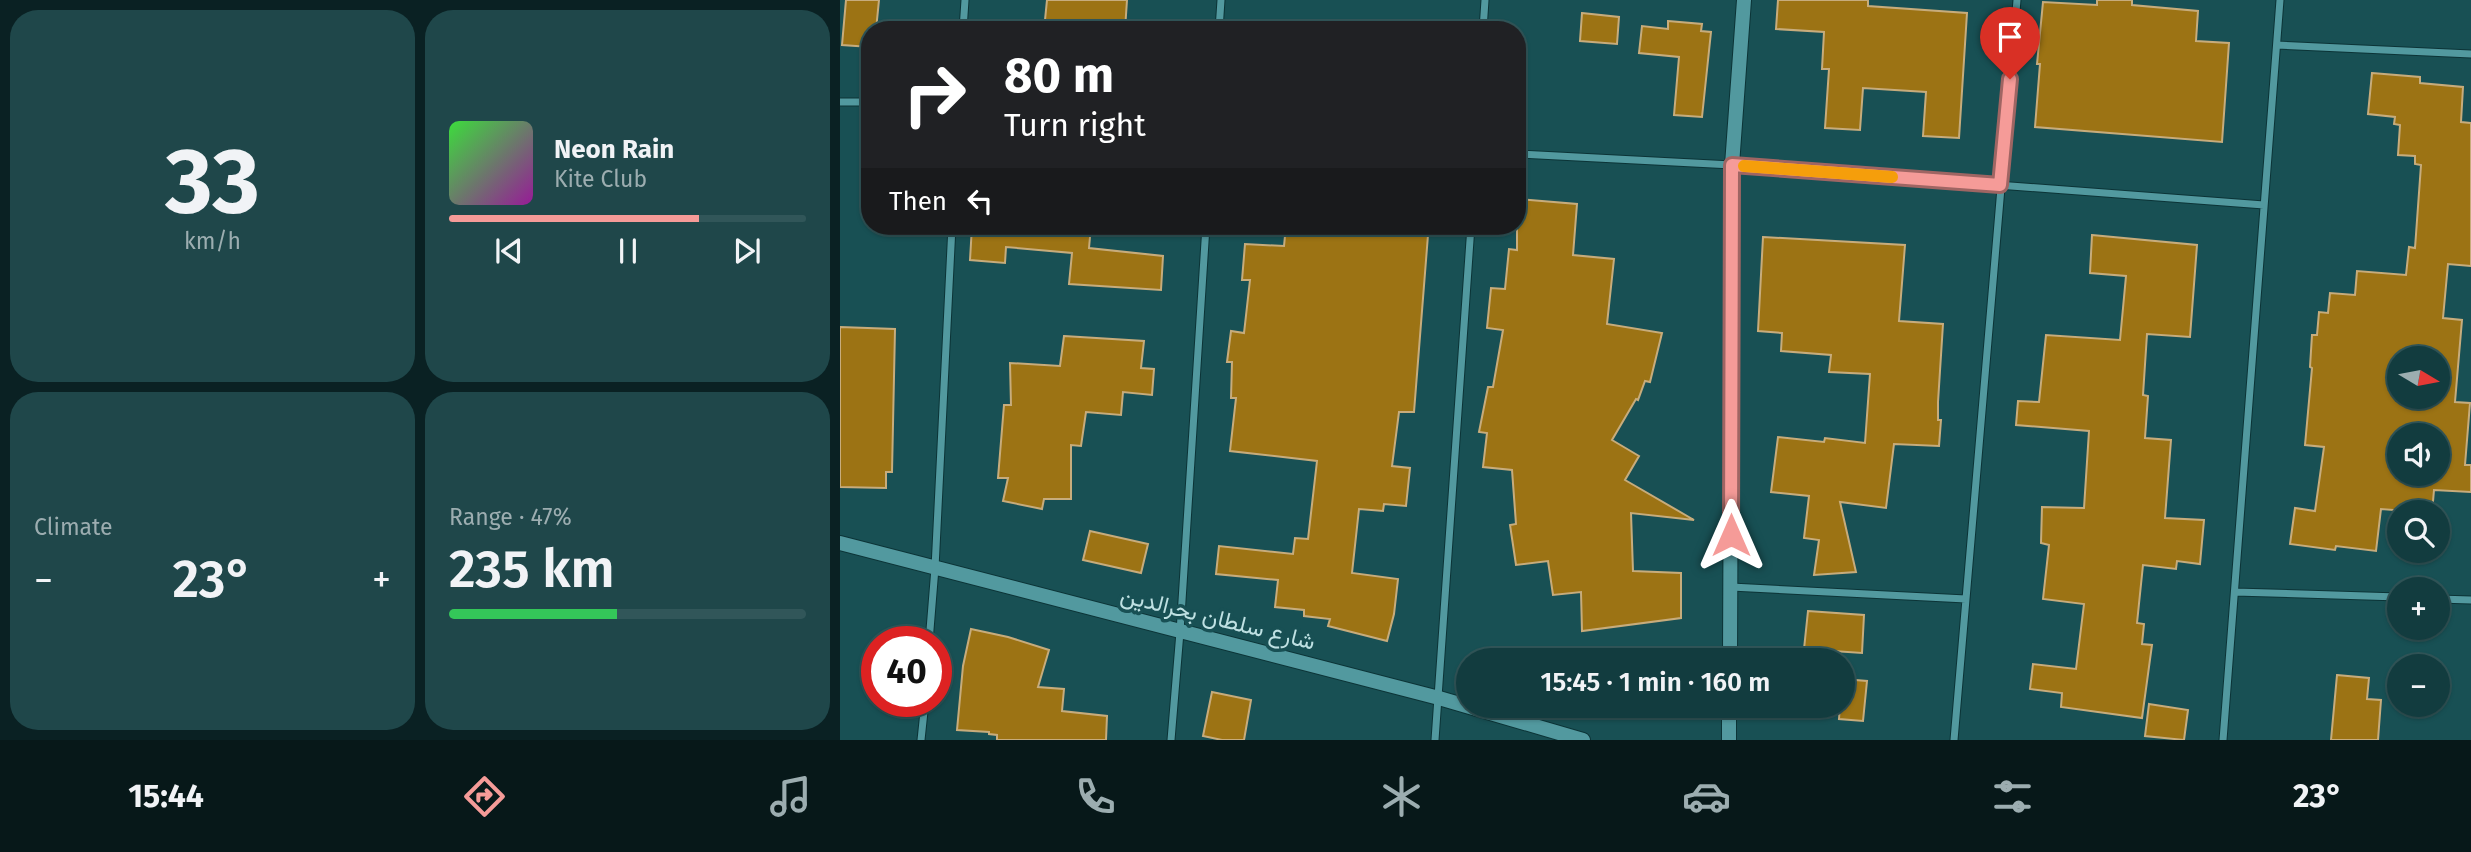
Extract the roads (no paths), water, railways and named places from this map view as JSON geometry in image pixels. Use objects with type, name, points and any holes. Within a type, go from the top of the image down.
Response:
[{"type":"street","points":[[964,21],[965,0]]},
{"type":"street","points":[[1220,21],[1221,0]]},
{"type":"street","points":[[1484,21],[1485,0]]},
{"type":"street","points":[[1730,648],[1732,165],[1744,0]]},
{"type":"street","points":[[1954,740],[2017,0]]},
{"type":"street","points":[[2224,740],[2280,0]]},
{"type":"street","points":[[2277,45],[2471,54]]},
{"type":"street","points":[[840,102],[861,102]]},
{"type":"street","points":[[1526,154],[1732,165],[2264,205]]},
{"type":"street","points":[[930,626],[952,235]]},
{"type":"street","points":[[1171,740],[1205,235]]},
{"type":"street","points":[[1435,740],[1470,235]]},
{"type":"street","name":"شارع سلطان بحرالدين","points":[[840,543],[1439,698],[1583,740]]},
{"type":"street","points":[[1731,587],[1966,599]]},
{"type":"street","points":[[2235,592],[2387,597]]},
{"type":"street","points":[[2450,599],[2471,600]]},
{"type":"street","points":[[921,740],[923,717]]},
{"type":"street","points":[[1728,740],[1729,718]]}]
